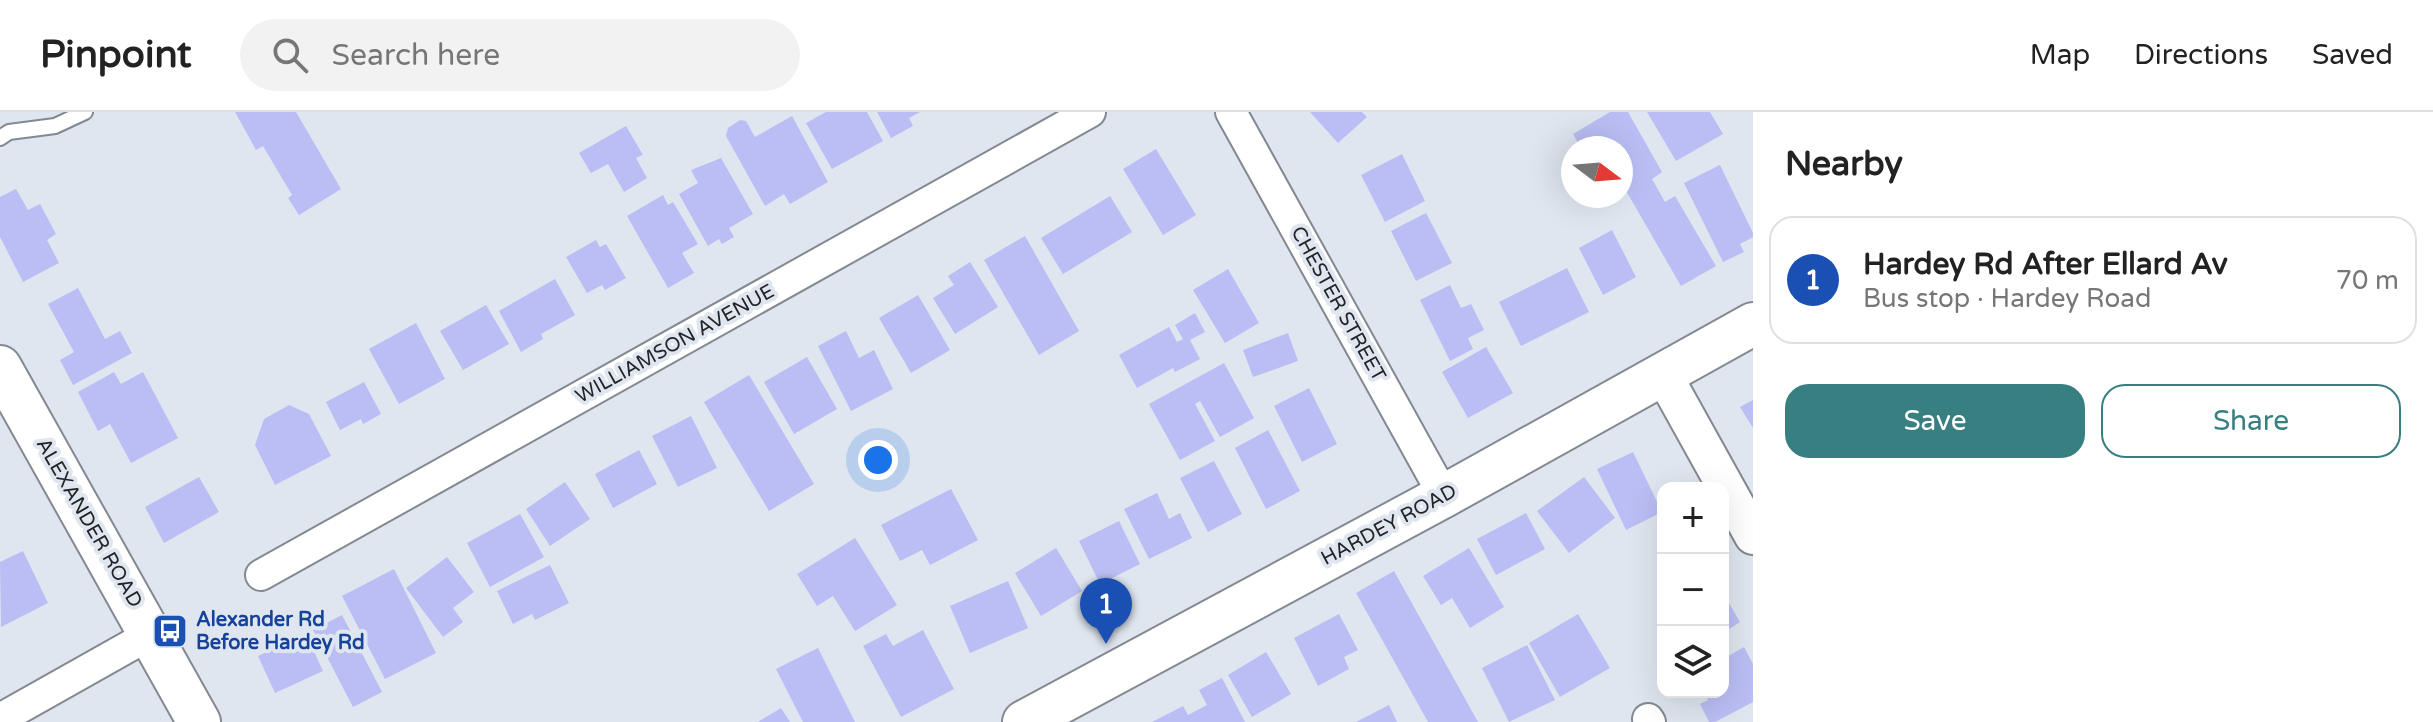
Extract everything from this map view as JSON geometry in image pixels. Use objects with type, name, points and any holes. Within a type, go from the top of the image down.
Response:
[{"type":"main road","name":"HARDEY ROAD","points":[[1024,722],[1444,496],[1753,324]]},
{"type":"main road","name":"ALEXANDER ROAD","points":[[0,367],[140,640],[170,722]]},
{"type":"main road","name":"ALEXANDER ROAD","points":[[0,417],[140,640],[199,722]]},
{"type":"street","name":"WILLIAMSON AVENUE","points":[[261,575],[1090,112]]},
{"type":"street","name":"CHESTER STREET","points":[[1231,112],[1444,496]]},
{"type":"street","points":[[1663,374],[1753,536]]},
{"type":"street","points":[[0,719],[140,640]]},
{"type":"lane","points":[[0,138],[9,132],[55,126],[85,112]]},
{"type":"building","points":[[235,112],[296,112],[341,189],[299,215],[288,198],[292,195],[263,146],[256,150]]},
{"type":"building","points":[[826,112],[867,112],[883,141],[832,169],[806,123]]},
{"type":"building","points":[[877,112],[920,112],[909,118],[913,126],[891,138]]},
{"type":"building","points":[[1310,112],[1362,112],[1367,117],[1338,143]]},
{"type":"building","points":[[1610,112],[1628,112],[1662,172],[1652,179],[1665,202],[1675,196],[1716,266],[1681,286],[1633,203],[1633,136],[1573,134]]},
{"type":"building","points":[[1647,112],[1710,112],[1723,134],[1676,161]]},
{"type":"building","points":[[792,116],[828,182],[790,204],[784,194],[765,206],[726,136],[728,128],[740,120],[746,121],[755,137]]},
{"type":"building","points":[[626,126],[643,155],[636,158],[647,178],[624,192],[608,164],[591,173],[579,153]]},
{"type":"building","points":[[1156,149],[1196,215],[1163,235],[1123,169]]},
{"type":"building","points":[[1402,154],[1425,201],[1385,222],[1361,175]]},
{"type":"building","points":[[721,158],[753,214],[729,228],[734,237],[722,244],[719,239],[708,246],[679,194],[698,183],[691,170]]},
{"type":"building","points":[[1720,165],[1753,233],[1753,237],[1740,244],[1744,252],[1723,262],[1684,183]]},
{"type":"building","points":[[16,189],[28,210],[40,204],[56,234],[47,240],[59,263],[23,282],[0,237],[0,197]]},
{"type":"building","points":[[663,195],[668,205],[673,202],[698,244],[682,253],[694,273],[668,288],[627,216]]},
{"type":"building","points":[[1110,196],[1132,232],[1063,274],[1041,238]]},
{"type":"building","points":[[1426,213],[1452,263],[1416,281],[1391,231]]},
{"type":"building","points":[[1612,230],[1636,277],[1603,295],[1579,248]]},
{"type":"building","points":[[1025,236],[1079,331],[1039,355],[984,260]]},
{"type":"building","points":[[596,240],[600,247],[606,244],[626,278],[605,290],[602,285],[587,293],[566,257]]},
{"type":"building","points":[[970,262],[998,307],[955,334],[933,298],[954,285],[948,276]]},
{"type":"building","points":[[1567,268],[1589,312],[1521,346],[1499,302]]},
{"type":"building","points":[[1228,269],[1259,323],[1225,343],[1193,290]]},
{"type":"building","points":[[555,279],[575,315],[541,334],[543,339],[521,352],[499,311]]},
{"type":"building","points":[[1450,285],[1461,308],[1471,304],[1484,330],[1468,338],[1473,349],[1450,361],[1420,300]]},
{"type":"building","points":[[78,288],[105,339],[120,331],[132,353],[73,385],[60,360],[74,352],[48,304]]},
{"type":"building","points":[[918,295],[950,350],[911,373],[879,318]]},
{"type":"building","points":[[486,305],[509,344],[463,370],[440,331]]},
{"type":"building","points":[[1195,313],[1205,332],[1190,340],[1200,359],[1175,372],[1173,368],[1137,388],[1119,355],[1169,327],[1177,342],[1183,339],[1175,325]]},
{"type":"building","points":[[416,323],[445,379],[399,404],[369,349]]},
{"type":"building","points":[[846,331],[859,358],[874,350],[893,389],[851,411],[818,346]]},
{"type":"building","points":[[1288,333],[1298,361],[1253,377],[1243,350]]},
{"type":"building","points":[[1486,347],[1513,393],[1468,418],[1442,372]]},
{"type":"building","points":[[807,357],[837,409],[794,434],[764,382]]},
{"type":"building","points":[[1224,363],[1254,418],[1220,437],[1200,401],[1195,404],[1215,441],[1180,460],[1149,404]]},
{"type":"building","points":[[114,372],[121,384],[143,372],[178,438],[131,463],[110,424],[98,431],[78,392]]},
{"type":"building","points":[[749,375],[814,484],[769,511],[704,402]]},
{"type":"building","points":[[364,382],[381,414],[363,424],[361,419],[340,430],[326,402]]},
{"type":"building","points":[[1309,388],[1337,444],[1302,462],[1274,406]]},
{"type":"building","points":[[1753,400],[1753,428],[1740,407]]},
{"type":"building","points":[[289,405],[309,414],[331,456],[275,485],[255,445],[264,419]]},
{"type":"building","points":[[691,416],[717,468],[678,487],[652,436]]},
{"type":"building","points":[[1268,430],[1300,491],[1266,509],[1235,448]]},
{"type":"building","points":[[639,450],[657,484],[613,508],[595,474]]},
{"type":"building","points":[[1633,452],[1657,502],[1657,514],[1626,530],[1597,469]]},
{"type":"building","points":[[1214,461],[1242,514],[1208,532],[1180,478]]},
{"type":"building","points":[[199,477],[219,512],[164,543],[145,507]]},
{"type":"building","points":[[1584,477],[1615,518],[1569,553],[1537,511]]},
{"type":"building","points":[[565,482],[590,519],[550,546],[526,509]]},
{"type":"building","points":[[951,489],[978,540],[930,565],[922,550],[900,561],[881,525]]},
{"type":"building","points":[[1157,493],[1169,519],[1180,513],[1192,538],[1149,559],[1124,509]]},
{"type":"building","points":[[1526,513],[1545,549],[1496,575],[1477,539]]},
{"type":"building","points":[[520,514],[544,557],[490,587],[467,543]]},
{"type":"building","points":[[1119,521],[1140,564],[1100,584],[1079,541]]},
{"type":"building","points":[[855,538],[897,605],[855,631],[833,596],[817,606],[797,574]]},
{"type":"building","points":[[1056,548],[1082,591],[1041,616],[1015,573]]},
{"type":"building","points":[[1469,548],[1504,607],[1470,628],[1452,598],[1441,605],[1423,576]]},
{"type":"building","points":[[23,551],[48,603],[1,627],[0,562]]},
{"type":"building","points":[[447,557],[474,592],[453,608],[463,622],[443,637],[406,588]]},
{"type":"building","points":[[550,565],[569,603],[535,620],[532,614],[513,624],[497,591]]},
{"type":"building","points":[[394,569],[436,653],[385,679],[342,596]]},
{"type":"building","points":[[1394,571],[1478,722],[1428,722],[1356,593]]},
{"type":"building","points":[[1008,581],[1028,628],[970,653],[950,606]]},
{"type":"building","points":[[1729,603],[1740,622],[1729,629]]},
{"type":"building","points":[[1339,614],[1358,650],[1344,657],[1349,669],[1318,686],[1294,638]]},
{"type":"building","points":[[1578,614],[1610,668],[1560,697],[1529,643]]},
{"type":"building","points":[[342,615],[382,692],[353,707],[313,630]]},
{"type":"building","points":[[923,630],[954,689],[901,717],[863,646],[886,634],[893,646]]},
{"type":"building","points":[[306,634],[323,671],[275,693],[258,656]]},
{"type":"building","points":[[1527,645],[1555,700],[1509,722],[1482,668]]},
{"type":"building","points":[[1744,647],[1753,664],[1753,702],[1715,722],[1709,722],[1700,704],[1707,698],[1729,698],[1729,656]]},
{"type":"building","points":[[818,648],[855,722],[803,722],[776,669]]},
{"type":"building","points":[[1266,652],[1291,694],[1252,717],[1228,675]]},
{"type":"building","points":[[1222,678],[1245,722],[1152,722],[1183,706],[1188,715],[1207,705],[1199,690]]},
{"type":"building","points":[[1389,705],[1397,722],[1356,722]]},
{"type":"building","points":[[781,708],[790,722],[758,722]]},
{"type":"place","name":"Alexander Rd Before Hardey Rd","points":[[170,631]]},
{"type":"place","name":"Hardey Rd After Ellard Av","points":[[1106,644]]}]
